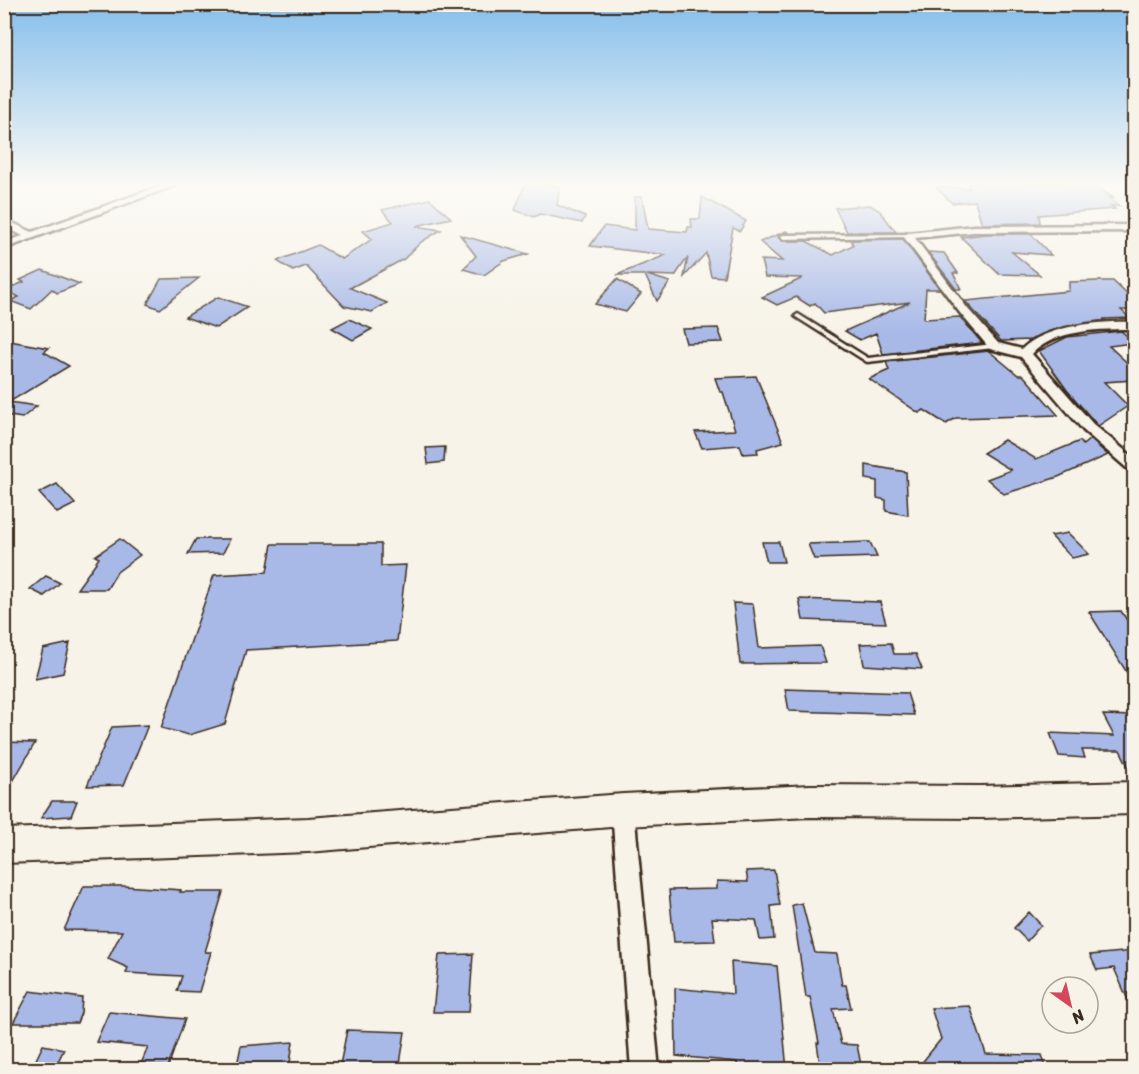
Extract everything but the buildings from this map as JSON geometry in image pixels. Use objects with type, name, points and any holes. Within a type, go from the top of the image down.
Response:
[{"type":"main road","points":[[4,846],[308,835],[623,810],[810,801],[981,802],[1134,798]]},
{"type":"street","points":[[28,234],[32,236]]},
{"type":"street","points":[[4,246],[37,234]]},
{"type":"street","points":[[908,236],[929,234]]},
{"type":"street","points":[[908,236],[964,311],[994,346],[1024,354],[1088,427],[1134,466]]},
{"type":"street","points":[[1024,354],[1044,339],[1088,328],[1134,325]]},
{"type":"street","points":[[623,810],[645,1070]]},
{"type":"lane","points":[[783,237],[908,236]]},
{"type":"lane","points":[[798,316],[867,360],[994,346]]}]
